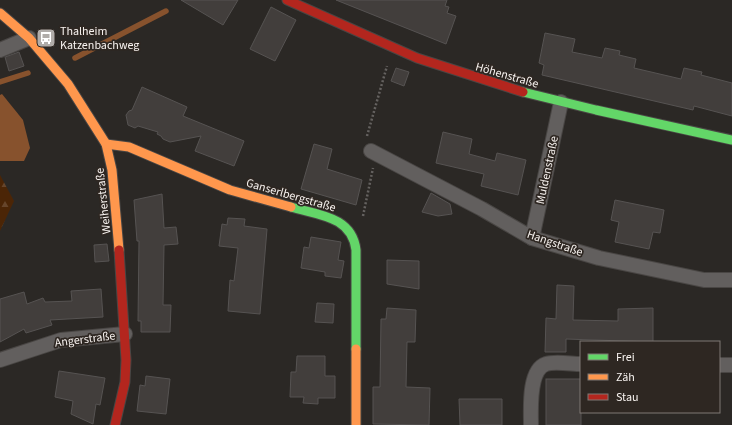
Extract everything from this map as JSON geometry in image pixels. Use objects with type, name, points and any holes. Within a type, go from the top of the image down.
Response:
[{"type":"street","name":"Höhenstraße","points":[[287,0],[373,40],[461,74],[561,102],[732,140]]},
{"type":"street","name":"Weiherstraße","points":[[0,13],[29,38],[68,84],[106,144],[112,170],[125,334],[125,382],[115,425]]},
{"type":"street","points":[[0,50],[29,38]]},
{"type":"street","name":"Muldenstraße","points":[[532,238],[561,102]]},
{"type":"street","name":"Ganserlbergstraße","points":[[106,144],[129,147],[230,190],[334,219],[345,224],[353,232],[356,250],[356,425]]},
{"type":"street","name":"Hangstraße","points":[[370,151],[482,209],[532,238],[599,258],[704,280],[732,280]]},
{"type":"street","name":"Angerstraße","points":[[0,360],[61,340],[125,334]]},
{"type":"street","points":[[532,425],[531,386],[541,367],[546,364],[580,364]]},
{"type":"street","points":[[720,365],[732,365]]},
{"type":"green space","points":[[0,175],[14,201],[0,231]]},
{"type":"shaded area","points":[[2,94],[23,120],[30,148],[24,161],[0,161],[0,95]]},
{"type":"building","points":[[181,0],[238,0],[223,25]]},
{"type":"building","points":[[336,0],[447,0],[445,6],[449,7],[447,13],[456,16],[446,44]]},
{"type":"building","points":[[271,7],[296,20],[275,61],[250,49]]},
{"type":"building","points":[[545,33],[575,39],[572,52],[602,58],[605,48],[620,51],[619,55],[636,59],[634,68],[681,79],[684,68],[702,72],[701,75],[732,83],[732,116],[694,106],[693,110],[542,75],[544,65],[539,63]]},
{"type":"building","points":[[19,52],[24,66],[9,71],[5,57]]},
{"type":"building","points":[[396,68],[409,72],[404,86],[391,81]]},
{"type":"building","points":[[142,87],[187,107],[183,116],[244,141],[234,166],[195,151],[201,136],[170,142],[157,134],[158,132],[138,126],[135,128],[128,125],[126,115],[132,110]]},
{"type":"building","points":[[443,132],[472,139],[469,154],[495,161],[497,153],[526,160],[518,195],[481,186],[484,174],[436,163]]},
{"type":"building","points":[[314,144],[332,149],[327,169],[362,180],[356,205],[301,189]]},
{"type":"building","points":[[431,193],[450,204],[452,214],[438,216],[422,212]]},
{"type":"building","points":[[162,194],[164,228],[176,227],[178,244],[164,245],[163,305],[171,305],[170,332],[141,332],[141,321],[138,321],[139,241],[137,241],[134,200]]},
{"type":"building","points":[[615,200],[664,210],[660,233],[653,232],[649,249],[615,242],[619,222],[611,220]]},
{"type":"building","points":[[228,218],[245,219],[244,226],[267,229],[260,314],[228,311],[230,280],[234,281],[238,248],[219,246],[222,224],[227,225]]},
{"type":"building","points":[[311,237],[341,242],[338,260],[344,261],[341,278],[325,276],[325,272],[301,268],[304,247],[309,248]]},
{"type":"building","points":[[107,244],[109,261],[95,262],[94,245]]},
{"type":"building","points":[[387,260],[419,261],[419,289],[387,284]]},
{"type":"building","points":[[557,285],[574,286],[573,320],[618,321],[618,309],[653,308],[653,341],[566,339],[566,352],[545,352],[546,318],[556,319]]},
{"type":"building","points":[[101,289],[103,317],[50,320],[52,325],[26,333],[24,329],[0,342],[0,299],[24,292],[27,304],[43,298],[45,302],[72,301],[71,291]]},
{"type":"building","points":[[317,303],[334,304],[333,323],[315,322]]},
{"type":"building","points":[[387,308],[416,310],[415,342],[407,342],[406,387],[430,388],[429,425],[373,424],[373,387],[380,387],[381,319],[386,319]]},
{"type":"building","points":[[297,356],[325,356],[325,376],[335,376],[335,398],[318,398],[318,404],[303,403],[304,397],[290,397],[291,372],[296,372]]},
{"type":"building","points":[[59,371],[105,378],[100,405],[96,404],[93,424],[71,414],[73,401],[55,397]]},
{"type":"building","points":[[146,376],[170,379],[166,414],[137,411],[140,385],[145,386]]},
{"type":"building","points":[[546,379],[580,379],[581,425],[546,425]]},
{"type":"building","points":[[459,399],[502,399],[502,425],[460,425]]},
{"type":"waterway","points":[[75,58],[166,11]]},
{"type":"waterway","points":[[0,82],[28,73]]},
{"type":"traffic: fast","points":[[523,92],[596,110],[732,140]]},
{"type":"traffic: fast","points":[[291,207],[332,219],[348,230],[353,239],[356,250],[356,349]]},
{"type":"traffic: slow","points":[[0,13],[29,38],[68,84],[106,144],[112,170],[119,250]]},
{"type":"traffic: slow","points":[[106,144],[129,147],[230,190],[291,207]]},
{"type":"traffic: slow","points":[[356,349],[356,425]]},
{"type":"traffic: jam","points":[[287,0],[417,58],[523,92]]},
{"type":"traffic: jam","points":[[115,425],[125,382],[126,360],[119,250]]},
{"type":"place","name":"Thalheim Katzenbachweg","points":[[46,38]]}]
